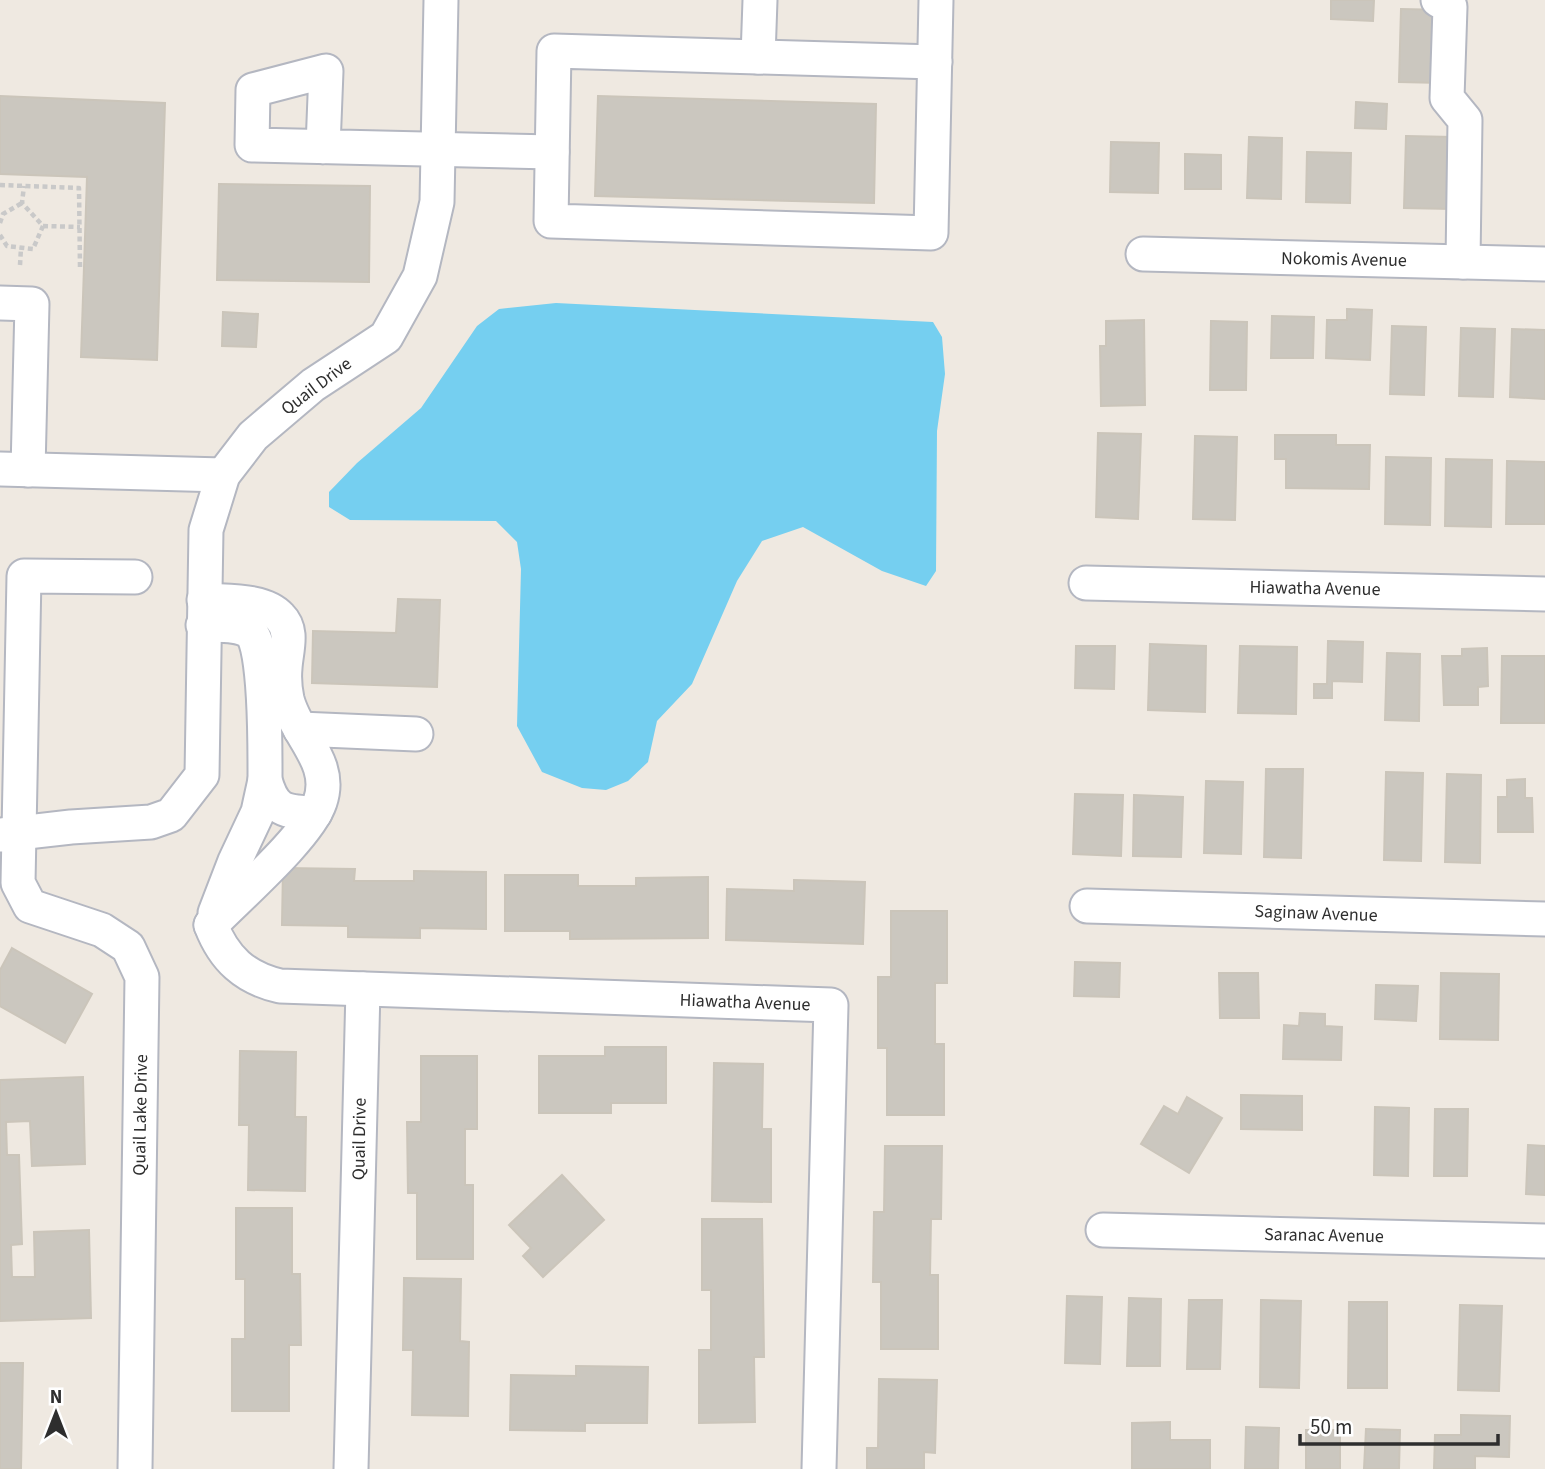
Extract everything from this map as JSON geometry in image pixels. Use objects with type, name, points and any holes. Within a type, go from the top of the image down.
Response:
[{"type":"street","name":"Quail Drive","points":[[9,834],[151,822],[172,815],[202,775],[206,530],[223,475],[253,436],[313,385],[386,337],[420,276],[437,202],[441,0]]},
{"type":"street","points":[[758,57],[761,0]]},
{"type":"street","points":[[934,62],[554,51],[551,220],[931,233],[936,0]]},
{"type":"street","points":[[1438,0],[1450,7],[1447,98],[1465,120],[1463,262]]},
{"type":"street","points":[[323,147],[552,152]]},
{"type":"street","name":"Nokomis Avenue","points":[[1143,254],[1545,264]]},
{"type":"street","points":[[0,303],[32,304],[14,470],[223,475]]},
{"type":"street","name":"Quail Lake Drive","points":[[135,577],[24,576],[9,834],[18,883],[30,906],[102,930],[128,947],[142,977],[135,1469]]},
{"type":"street","name":"Hiawatha Avenue","points":[[1086,583],[1545,594]]},
{"type":"street","points":[[204,613],[259,606],[272,610],[283,619],[289,640],[284,670],[290,710],[313,749],[324,782],[321,800],[315,813],[295,839],[211,925]]},
{"type":"street","points":[[204,613],[251,633],[257,641],[261,662],[265,779],[258,812],[235,861],[211,925],[218,943],[230,959],[262,982],[280,986],[363,989]]},
{"type":"street","points":[[300,729],[416,734]]},
{"type":"street","points":[[265,779],[276,805],[286,811],[315,813]]},
{"type":"street","name":"Saginaw Avenue","points":[[1087,906],[1545,919]]},
{"type":"street","name":"Quail Drive","points":[[351,1469],[363,989]]},
{"type":"street","name":"Hiawatha Avenue","points":[[363,989],[831,1005],[819,1469]]},
{"type":"street","name":"Saranac Avenue","points":[[1103,1230],[1545,1241]]},
{"type":"path","points":[[0,185],[79,188],[80,268]]},
{"type":"path","points":[[24,186],[22,203],[43,226],[80,227]]},
{"type":"path","points":[[0,222],[3,214],[22,203]]},
{"type":"path","points":[[0,235],[7,246],[33,249],[43,226]]},
{"type":"path","points":[[20,265],[21,248]]},
{"type":"water","points":[[556,303],[933,322],[942,337],[945,374],[937,431],[936,571],[926,586],[882,571],[803,527],[762,541],[737,581],[692,684],[657,721],[648,762],[628,781],[606,790],[582,788],[542,772],[517,726],[521,569],[517,542],[496,521],[350,520],[329,507],[329,492],[357,463],[421,408],[477,326],[499,309]]},
{"type":"building","points":[[1331,0],[1374,0],[1373,21],[1331,19]]},
{"type":"building","points":[[1401,9],[1444,10],[1442,83],[1399,82]]},
{"type":"building","points":[[0,96],[165,103],[157,360],[81,357],[87,177],[0,174]]},
{"type":"building","points":[[598,96],[876,104],[874,203],[595,196]]},
{"type":"building","points":[[1356,102],[1387,104],[1386,129],[1355,128]]},
{"type":"building","points":[[1406,136],[1453,137],[1452,209],[1404,208]]},
{"type":"building","points":[[1249,137],[1282,138],[1281,199],[1247,198]]},
{"type":"building","points":[[1111,142],[1159,143],[1158,193],[1110,192]]},
{"type":"building","points":[[1307,152],[1351,153],[1350,203],[1306,202]]},
{"type":"building","points":[[1185,154],[1221,155],[1221,189],[1185,189]]},
{"type":"building","points":[[219,184],[370,186],[369,282],[217,280]]},
{"type":"building","points":[[1347,309],[1372,310],[1370,360],[1326,358],[1327,320],[1347,320]]},
{"type":"building","points":[[223,312],[258,314],[256,347],[222,346]]},
{"type":"building","points":[[1272,316],[1314,317],[1313,358],[1271,358]]},
{"type":"building","points":[[1144,320],[1145,405],[1101,406],[1100,346],[1106,346],[1106,321]]},
{"type":"building","points":[[1211,321],[1247,322],[1246,390],[1210,390]]},
{"type":"building","points":[[1392,326],[1426,327],[1424,395],[1390,394]]},
{"type":"building","points":[[1461,328],[1495,329],[1493,397],[1459,396]]},
{"type":"building","points":[[1512,329],[1545,330],[1545,399],[1510,397]]},
{"type":"building","points":[[1098,433],[1141,434],[1138,519],[1096,517]]},
{"type":"building","points":[[1275,435],[1336,435],[1336,445],[1370,445],[1369,489],[1286,488],[1286,459],[1275,459]]},
{"type":"building","points":[[1195,436],[1237,437],[1235,520],[1193,519]]},
{"type":"building","points":[[1386,457],[1431,458],[1430,525],[1385,524]]},
{"type":"building","points":[[1446,459],[1492,460],[1491,527],[1445,526]]},
{"type":"building","points":[[1507,461],[1545,462],[1545,524],[1506,524]]},
{"type":"building","points":[[398,599],[440,600],[437,687],[312,683],[313,631],[396,633]]},
{"type":"building","points":[[1328,641],[1363,642],[1362,682],[1332,681],[1332,698],[1314,698],[1314,684],[1327,684]]},
{"type":"building","points":[[1150,644],[1206,646],[1205,712],[1148,710]]},
{"type":"building","points":[[1076,646],[1115,646],[1114,689],[1075,688]]},
{"type":"building","points":[[1240,646],[1297,647],[1296,714],[1238,713]]},
{"type":"building","points":[[1487,648],[1488,686],[1478,687],[1478,705],[1444,705],[1442,656],[1462,656],[1462,649]]},
{"type":"building","points":[[1387,653],[1420,654],[1419,721],[1385,720]]},
{"type":"building","points":[[1502,656],[1545,656],[1545,723],[1501,723]]},
{"type":"building","points":[[1266,769],[1303,769],[1301,858],[1264,857]]},
{"type":"building","points":[[1386,772],[1423,773],[1421,861],[1384,860]]},
{"type":"building","points":[[1447,774],[1481,775],[1480,863],[1445,862]]},
{"type":"building","points":[[1525,779],[1525,798],[1532,798],[1533,832],[1498,832],[1498,797],[1507,797],[1507,780]]},
{"type":"building","points":[[1206,781],[1243,782],[1241,854],[1204,853]]},
{"type":"building","points":[[1075,794],[1123,795],[1121,856],[1073,854]]},
{"type":"building","points":[[1134,795],[1183,797],[1181,857],[1133,856]]},
{"type":"building","points":[[283,868],[355,869],[354,881],[414,881],[414,871],[486,872],[486,929],[420,928],[420,938],[348,937],[348,926],[282,925]]},
{"type":"building","points":[[505,875],[578,875],[578,886],[636,886],[636,878],[708,877],[708,938],[570,939],[570,931],[505,931]]},
{"type":"building","points":[[794,880],[865,882],[863,944],[726,940],[727,889],[794,891]]},
{"type":"building","points":[[891,911],[947,911],[947,983],[935,983],[935,1044],[944,1044],[944,1115],[887,1115],[887,1048],[878,1048],[878,977],[891,977]]},
{"type":"building","points":[[12,948],[92,994],[65,1043],[0,1006],[0,970]]},
{"type":"building","points":[[1075,962],[1120,963],[1119,997],[1074,996]]},
{"type":"building","points":[[1219,973],[1258,973],[1259,1018],[1220,1018]]},
{"type":"building","points":[[1441,973],[1499,974],[1498,1040],[1440,1039]]},
{"type":"building","points":[[1376,985],[1418,986],[1416,1021],[1375,1019]]},
{"type":"building","points":[[1300,1013],[1325,1014],[1325,1026],[1342,1027],[1341,1060],[1283,1059],[1284,1025],[1299,1026]]},
{"type":"building","points":[[605,1047],[666,1047],[666,1103],[611,1103],[611,1113],[539,1113],[539,1056],[605,1056]]},
{"type":"building","points":[[240,1051],[296,1052],[295,1117],[306,1117],[305,1191],[248,1190],[249,1125],[239,1125]]},
{"type":"building","points":[[421,1056],[477,1056],[477,1129],[465,1129],[465,1185],[473,1185],[473,1259],[417,1259],[417,1193],[408,1193],[407,1122],[421,1122]]},
{"type":"building","points":[[714,1063],[763,1064],[762,1129],[771,1129],[771,1202],[712,1201]]},
{"type":"building","points":[[83,1077],[85,1164],[32,1166],[30,1121],[6,1122],[7,1155],[19,1155],[22,1244],[11,1245],[12,1277],[35,1277],[34,1232],[89,1230],[91,1318],[0,1321],[0,1080]]},
{"type":"building","points":[[1241,1095],[1302,1096],[1302,1130],[1241,1129]]},
{"type":"building","points":[[1187,1097],[1222,1118],[1189,1173],[1141,1144],[1164,1106],[1178,1114]]},
{"type":"building","points":[[1375,1107],[1409,1108],[1408,1176],[1374,1175]]},
{"type":"building","points":[[1435,1109],[1468,1109],[1467,1176],[1434,1176]]},
{"type":"building","points":[[1528,1145],[1545,1146],[1545,1195],[1526,1194]]},
{"type":"building","points":[[885,1146],[942,1146],[941,1219],[931,1219],[930,1275],[938,1275],[938,1349],[881,1349],[881,1282],[873,1282],[874,1212],[884,1212]]},
{"type":"building","points":[[562,1175],[604,1220],[543,1277],[523,1256],[531,1248],[509,1225]]},
{"type":"building","points":[[236,1208],[292,1208],[292,1274],[300,1274],[301,1345],[289,1345],[289,1411],[232,1411],[232,1339],[245,1339],[245,1279],[236,1279]]},
{"type":"building","points":[[702,1219],[762,1219],[764,1357],[754,1357],[755,1422],[699,1423],[699,1350],[711,1350],[711,1290],[702,1290]]},
{"type":"building","points":[[404,1278],[461,1279],[460,1341],[469,1342],[468,1416],[412,1415],[413,1350],[403,1350]]},
{"type":"building","points":[[1067,1296],[1102,1297],[1100,1364],[1065,1363]]},
{"type":"building","points":[[1129,1298],[1161,1299],[1160,1366],[1127,1366]]},
{"type":"building","points":[[1189,1300],[1222,1300],[1220,1369],[1187,1369]]},
{"type":"building","points":[[1261,1300],[1301,1301],[1299,1388],[1260,1387]]},
{"type":"building","points":[[1349,1302],[1387,1302],[1387,1388],[1348,1388]]},
{"type":"building","points":[[1460,1305],[1502,1306],[1499,1391],[1458,1390]]},
{"type":"building","points":[[0,1363],[23,1363],[21,1469],[0,1469]]},
{"type":"building","points":[[576,1366],[648,1367],[647,1423],[585,1423],[585,1431],[510,1430],[511,1375],[576,1376]]},
{"type":"building","points":[[879,1379],[937,1380],[935,1453],[924,1452],[924,1469],[867,1469],[867,1448],[878,1448]]},
{"type":"building","points":[[1461,1415],[1510,1416],[1509,1457],[1475,1456],[1475,1469],[1434,1469],[1435,1435],[1461,1435]]},
{"type":"building","points":[[1170,1422],[1170,1440],[1210,1440],[1210,1469],[1132,1469],[1132,1423]]},
{"type":"building","points":[[1246,1427],[1279,1428],[1278,1469],[1245,1469]]},
{"type":"building","points":[[1366,1429],[1400,1430],[1399,1469],[1364,1469]]},
{"type":"building","points":[[1306,1430],[1340,1430],[1340,1469],[1306,1469]]}]
